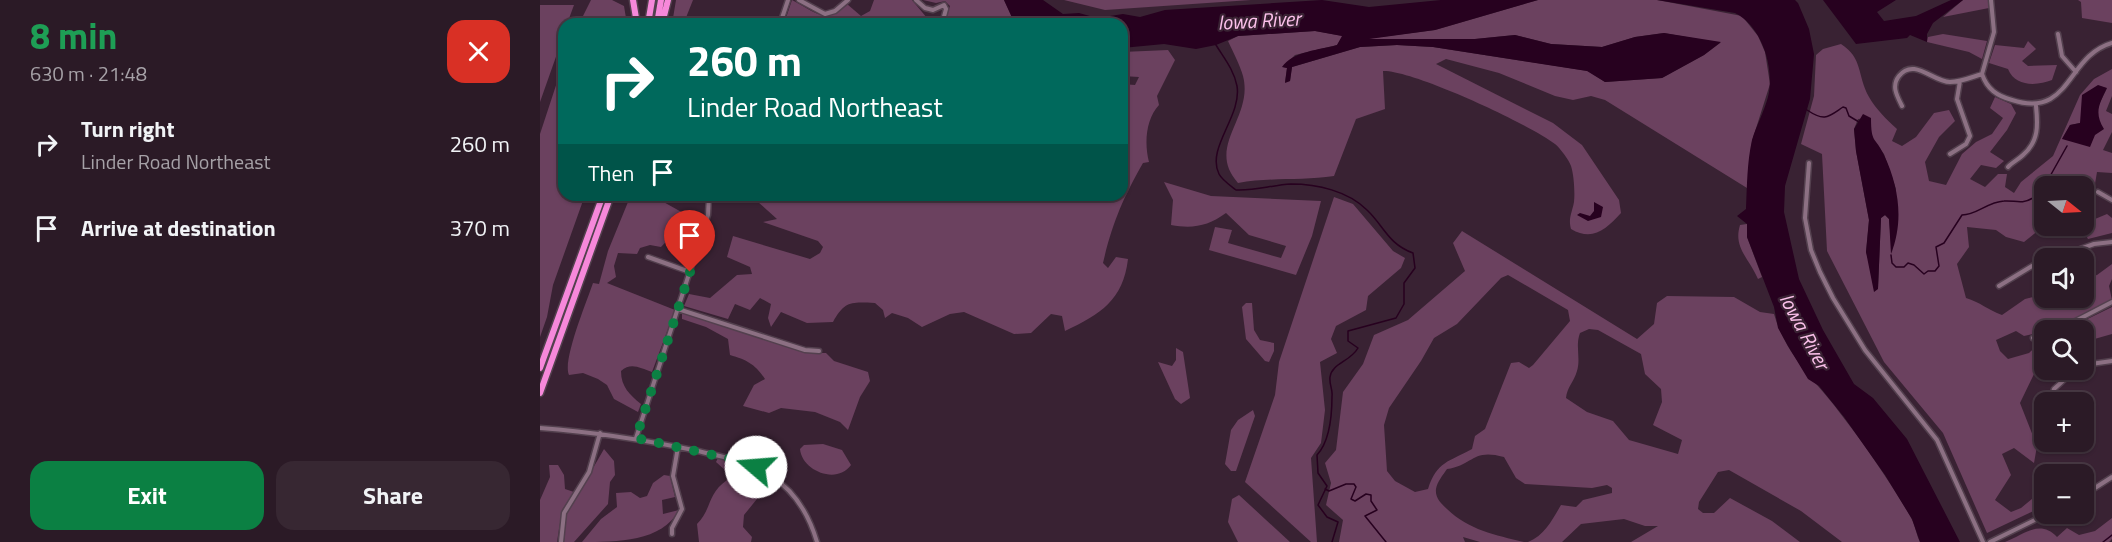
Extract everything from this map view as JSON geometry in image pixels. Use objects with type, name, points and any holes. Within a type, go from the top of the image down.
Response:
[{"type":"highway","points":[[633,0],[636,18]]},
{"type":"highway","points":[[649,18],[652,0]]},
{"type":"highway","points":[[658,18],[661,0]]},
{"type":"highway","points":[[664,18],[668,0]]},
{"type":"highway","points":[[540,368],[601,201]]},
{"type":"highway","points":[[540,393],[609,201]]},
{"type":"street","points":[[782,18],[788,0]]},
{"type":"street","points":[[799,0],[825,14],[835,11],[848,0]]},
{"type":"street","points":[[1991,0],[1994,32],[1982,74],[1989,87],[1999,96],[2036,106],[2050,100],[2096,51],[2112,44]]},
{"type":"street","points":[[916,1],[933,10],[944,5],[946,9],[944,18]]},
{"type":"street","points":[[2058,34],[2062,56],[2076,72]]},
{"type":"street","points":[[1902,106],[1895,86],[1905,70],[1917,69],[1943,81],[1960,81],[1982,74]]},
{"type":"street","points":[[1950,154],[1966,144],[1970,136],[1957,99],[1960,81]]},
{"type":"street","points":[[2008,168],[2029,150],[2035,140],[2038,125],[2036,106]]},
{"type":"street","points":[[1809,163],[1805,218],[1811,250],[1820,272],[1865,350],[1937,440],[1983,542]]},
{"type":"street","points":[[2098,192],[2112,200]]},
{"type":"street","points":[[636,438],[690,272],[710,207],[710,201]]},
{"type":"street","points":[[2083,248],[2112,242]]},
{"type":"street","points":[[648,257],[690,272]]},
{"type":"street","points":[[1999,286],[2034,265]]},
{"type":"street","points":[[2077,320],[2112,302]]},
{"type":"street","points":[[678,309],[805,350],[819,351]]},
{"type":"street","points":[[2094,364],[2112,362]]},
{"type":"street","points":[[2053,392],[2064,380]]},
{"type":"street","points":[[541,428],[636,438],[740,461],[771,476],[801,506],[817,542]]},
{"type":"street","points":[[561,542],[565,509],[589,472],[600,433]]},
{"type":"street","points":[[672,534],[672,528],[682,509],[673,476],[678,447]]},
{"type":"street","points":[[2094,489],[2112,478]]},
{"type":"street","points":[[1990,542],[2034,520]]},
{"type":"shaded area","points":[[591,0],[612,0],[624,6],[626,18],[582,18]]},
{"type":"shaded area","points":[[676,0],[693,0],[686,18],[673,18]]},
{"type":"shaded area","points":[[792,0],[814,12],[825,15],[847,4],[861,16],[870,11],[874,0],[912,0],[927,18],[786,18]]},
{"type":"shaded area","points":[[923,0],[1004,0],[1012,18],[946,18],[950,6],[945,1],[936,3]]},
{"type":"shaded area","points":[[1064,0],[1251,0],[1105,10]]},
{"type":"shaded area","points":[[1538,0],[1657,0],[1742,16],[1758,36],[1765,52],[1770,84],[1752,141],[1747,188],[1605,100],[1591,96],[1573,100],[1555,96],[1499,73],[1446,59],[1436,64],[1553,123],[1582,145],[1619,200],[1621,213],[1604,229],[1593,234],[1579,233],[1571,229],[1570,219],[1574,202],[1573,174],[1562,151],[1555,144],[1521,124],[1444,88],[1398,73],[1383,71],[1385,109],[1356,119],[1334,176],[1238,183],[1229,170],[1226,157],[1228,144],[1245,91],[1242,72],[1228,41],[1238,36],[1315,31],[1343,36],[1337,45],[1295,55],[1283,67],[1287,68],[1285,82],[1290,81],[1292,67],[1360,47],[1397,45],[1433,47],[1588,71],[1605,82],[1662,78],[1704,55],[1720,43],[1664,33],[1635,37],[1602,47],[1551,44],[1515,35],[1475,39],[1365,39],[1435,30]]},
{"type":"shaded area","points":[[1963,0],[1988,0],[1989,8],[1943,17]]},
{"type":"shaded area","points":[[2078,0],[2112,0],[2112,23],[2082,18],[2081,2]]},
{"type":"shaded area","points":[[540,5],[574,5],[569,18],[558,18],[558,51],[540,102]]},
{"type":"shaded area","points":[[1943,34],[1987,41],[1982,59],[1969,52],[1927,42],[1928,37]]},
{"type":"shaded area","points":[[2028,41],[2036,49],[2022,61],[2028,66],[2057,65],[2052,80],[2027,84],[2016,79],[2008,69],[1989,63],[1995,45],[2024,48]]},
{"type":"shaded area","points":[[1841,44],[1848,49],[1856,61],[1869,97],[1897,129],[1892,141],[1902,146],[1916,137],[1934,113],[1949,110],[1955,121],[1939,137],[1925,162],[1929,181],[1946,185],[1962,154],[1976,142],[1992,134],[2003,118],[1990,108],[1995,97],[2011,104],[2016,113],[2007,130],[1990,152],[2004,161],[1996,168],[1981,165],[1970,179],[1985,187],[1998,174],[2007,174],[2005,187],[2014,193],[2021,182],[2053,156],[2080,95],[2094,79],[2112,69],[2112,96],[2106,111],[2112,114],[2112,132],[2103,150],[2112,153],[2112,173],[2097,172],[2094,184],[2094,176],[2034,176],[2034,234],[2024,242],[2006,237],[1996,230],[1967,227],[1969,247],[1957,264],[1966,298],[2002,315],[2025,299],[2034,297],[2034,308],[2094,308],[2094,276],[2112,264],[2112,279],[2109,286],[2112,300],[2072,320],[2034,320],[2034,334],[2024,336],[2016,331],[1996,340],[2000,351],[2008,359],[2029,353],[2034,348],[2034,374],[2020,403],[2034,438],[2034,452],[2036,452],[2034,463],[2014,448],[2002,454],[2011,475],[1995,500],[2011,512],[2021,508],[2034,497],[2034,511],[1987,533],[1943,433],[1884,362],[1827,251],[1822,154],[1801,144],[1814,96],[1816,55],[1823,49]],"holes":[[[2107,88],[2098,107],[2098,119],[2062,139],[2070,125],[2080,123]],[[1871,118],[1871,137],[1884,154],[1896,189],[1892,253],[1889,219],[1885,215],[1881,218],[1878,288],[1866,252],[1869,220],[1856,151],[1854,129],[1858,119]]]},
{"type":"shaded area","points":[[1168,50],[1175,60],[1157,96],[1159,105],[1149,124],[1147,147],[1149,162],[1143,163],[1128,192],[1128,84],[1135,85],[1139,77],[1128,76],[1128,52]]},
{"type":"shaded area","points":[[558,79],[558,201],[583,201],[553,285],[547,317],[540,337],[540,134]]},
{"type":"shaded area","points":[[1164,182],[1211,196],[1321,201],[1312,236],[1296,275],[1209,250],[1215,227],[1232,230],[1228,243],[1281,258],[1286,246],[1249,235],[1226,213],[1213,221],[1200,225],[1186,227],[1171,225],[1173,200]]},
{"type":"shaded area","points":[[1334,197],[1353,204],[1393,251],[1405,258],[1401,268],[1368,296],[1366,310],[1336,326],[1331,339],[1337,353],[1320,362],[1325,410],[1321,443],[1311,458],[1317,542],[1311,542],[1245,482],[1275,395],[1279,362]]},
{"type":"shaded area","points":[[662,201],[694,219],[704,219],[700,231],[681,228],[661,247],[650,245],[640,248],[637,254],[618,253],[614,266],[616,277],[607,283],[675,310],[652,372],[632,366],[621,371],[624,386],[641,404],[638,412],[614,399],[607,385],[598,379],[583,373],[569,375],[568,368],[572,344],[581,316],[593,283],[599,284],[608,251],[628,202]]},
{"type":"shaded area","points":[[755,201],[1124,201],[1114,223],[1103,263],[1108,268],[1116,257],[1128,259],[1121,285],[1108,304],[1099,312],[1065,331],[1062,316],[1051,314],[1031,333],[1014,334],[964,312],[950,314],[922,327],[908,318],[892,313],[885,318],[883,310],[875,303],[860,302],[845,306],[833,322],[807,323],[781,312],[771,327],[768,318],[771,304],[760,298],[750,310],[735,304],[728,319],[684,306],[689,294],[710,298],[737,275],[752,274],[750,267],[727,257],[733,236],[810,259],[820,253],[823,247],[818,241],[763,222],[777,219]]},
{"type":"shaded area","points":[[2107,214],[2112,218],[2112,233],[2088,239],[2086,236],[2094,236],[2094,217],[2095,219]]},
{"type":"shaded area","points":[[1747,224],[1747,237],[1762,277],[1758,279],[1740,247],[1738,233],[1740,225]]},
{"type":"shaded area","points":[[1462,231],[1637,339],[1654,324],[1657,303],[1667,296],[1734,297],[1760,312],[1774,314],[1795,357],[1852,429],[1912,519],[1920,542],[1842,542],[1801,511],[1729,470],[1718,472],[1699,502],[1698,509],[1703,513],[1714,513],[1730,498],[1772,521],[1800,542],[1631,542],[1658,526],[1645,526],[1624,519],[1581,524],[1562,542],[1528,542],[1544,531],[1561,505],[1576,507],[1583,500],[1612,493],[1612,488],[1607,485],[1592,488],[1525,484],[1516,478],[1504,457],[1485,455],[1447,469],[1437,486],[1437,498],[1455,516],[1473,527],[1524,542],[1480,542],[1463,537],[1465,542],[1339,542],[1343,520],[1326,505],[1331,483],[1325,463],[1336,450],[1343,392],[1363,364],[1374,335],[1408,320],[1465,271],[1453,243]],"holes":[[[1508,275],[1568,310],[1570,321],[1529,368],[1519,362],[1511,363],[1485,429],[1475,436],[1472,449],[1440,467],[1428,489],[1415,492],[1395,481],[1387,471],[1384,425],[1389,408],[1434,338],[1457,324],[1501,278]],[[1589,329],[1598,330],[1641,354],[1645,374],[1661,389],[1662,402],[1653,425],[1682,440],[1678,454],[1629,440],[1613,421],[1587,412],[1566,398],[1578,366],[1580,333]]]},
{"type":"shaded area","points":[[1246,303],[1252,303],[1254,330],[1260,340],[1274,343],[1274,351],[1269,362],[1265,361],[1246,339],[1242,307]]},
{"type":"shaded area","points":[[2112,307],[2112,334],[2094,339],[2094,320],[2085,320]]},
{"type":"shaded area","points":[[682,312],[811,353],[826,353],[834,361],[868,372],[870,381],[860,397],[848,430],[840,422],[815,412],[781,408],[769,413],[743,406],[754,385],[765,379],[750,363],[730,355],[728,339],[706,327],[682,319]]},
{"type":"shaded area","points":[[1176,348],[1183,352],[1190,398],[1181,404],[1175,399],[1158,362],[1172,366],[1176,360]]},
{"type":"shaded area","points":[[1253,410],[1255,416],[1236,471],[1231,471],[1225,464],[1231,430],[1238,420]]},
{"type":"shaded area","points":[[823,444],[842,450],[851,465],[845,471],[829,475],[813,469],[802,457],[800,449],[804,445]]},
{"type":"shaded area","points":[[604,449],[614,461],[615,475],[610,482],[608,504],[574,542],[564,542],[566,515]]},
{"type":"shaded area","points":[[718,458],[748,467],[765,489],[744,515],[743,527],[752,537],[751,542],[699,542],[697,524],[716,491],[727,480],[726,471],[716,462]]},
{"type":"shaded area","points":[[549,465],[558,465],[564,475],[565,489],[574,492],[562,510],[557,542],[540,542],[540,500],[550,477]]},
{"type":"shaded area","points":[[664,475],[670,476],[675,497],[662,500],[663,514],[679,510],[671,521],[650,534],[637,538],[610,542],[582,542],[601,519],[617,507],[616,493],[631,492],[640,498],[647,496],[653,483]]},
{"type":"shaded area","points":[[1239,495],[1290,542],[1238,542],[1228,522],[1232,499]]},
{"type":"shaded area","points":[[2112,518],[2112,539],[2109,542],[2005,542],[2038,529],[2045,529],[2057,537],[2067,528],[2079,535],[2095,531]]},
{"type":"water","points":[[1004,0],[1043,0],[1063,14],[1079,13],[1097,18],[1012,18]]},
{"type":"water","name":"Iowa River","points":[[1322,0],[1369,7],[1441,0],[1538,0],[1435,30],[1369,39],[1475,39],[1515,35],[1551,44],[1602,47],[1635,37],[1664,33],[1721,42],[1704,55],[1662,78],[1605,82],[1587,71],[1433,47],[1397,45],[1360,47],[1292,67],[1290,81],[1285,83],[1287,68],[1282,67],[1287,62],[1300,54],[1337,45],[1342,36],[1315,31],[1238,36],[1216,45],[1196,49],[1164,44],[1128,47],[1128,18],[1097,18],[1123,14],[1140,17],[1165,10]]},
{"type":"water","name":"Iowa River","points":[[1657,0],[1795,0],[1798,3],[1809,29],[1814,54],[1810,99],[1785,186],[1784,212],[1799,279],[1823,330],[1854,384],[1873,398],[1907,439],[1960,542],[1920,542],[1912,519],[1885,475],[1844,417],[1819,386],[1808,379],[1778,328],[1774,307],[1747,237],[1747,224],[1737,216],[1746,209],[1750,148],[1770,86],[1768,62],[1759,38],[1753,28],[1735,13]]},
{"type":"water","points":[[1823,0],[1896,0],[1877,12],[1884,21],[1916,16],[1951,0],[1963,0],[1933,23],[1927,34],[1927,42],[1910,35],[1907,38],[1856,44]]},
{"type":"water","points":[[2098,85],[2107,88],[2098,113],[2104,129],[2095,135],[2090,147],[2062,139],[2070,125],[2080,123],[2082,95]]},
{"type":"water","points":[[1863,114],[1871,118],[1873,136],[1889,167],[1898,204],[1898,229],[1891,254],[1889,219],[1885,215],[1881,218],[1878,289],[1874,292],[1866,252],[1869,220],[1854,129]]},
{"type":"water","points":[[1594,202],[1603,207],[1601,217],[1588,221],[1577,215],[1580,213],[1590,216],[1594,211]]},
{"type":"waterway","points":[[1216,45],[1231,69],[1237,86],[1234,109],[1217,154],[1216,164],[1222,178],[1236,190],[1291,184],[1311,185],[1341,193],[1359,203],[1392,240],[1413,253],[1415,268],[1404,283],[1404,304],[1396,318],[1348,331],[1348,341],[1358,348],[1331,372],[1329,428],[1325,443],[1317,455],[1318,473],[1327,486],[1318,505],[1327,517],[1338,522],[1332,542]]},
{"type":"waterway","points":[[1807,110],[1818,116],[1826,117],[1843,107],[1846,108],[1849,116],[1859,122]]},
{"type":"waterway","points":[[1891,255],[1892,263],[1896,267],[1904,267],[1908,263],[1924,274],[1928,271],[1935,271],[1939,266],[1936,247],[1944,243],[1962,215],[1998,202],[2021,202],[2033,198],[2033,191],[2049,178],[2067,146]]},
{"type":"waterway","points":[[1325,489],[1329,491],[1346,484],[1354,484],[1356,487],[1351,499],[1355,501],[1366,494],[1371,495],[1371,501],[1377,510],[1365,516],[1386,542]]},
{"type":"waterway","points":[[2103,542],[2112,535]]},
{"type":"route","points":[[690,272],[636,438],[740,461],[756,467]]}]
